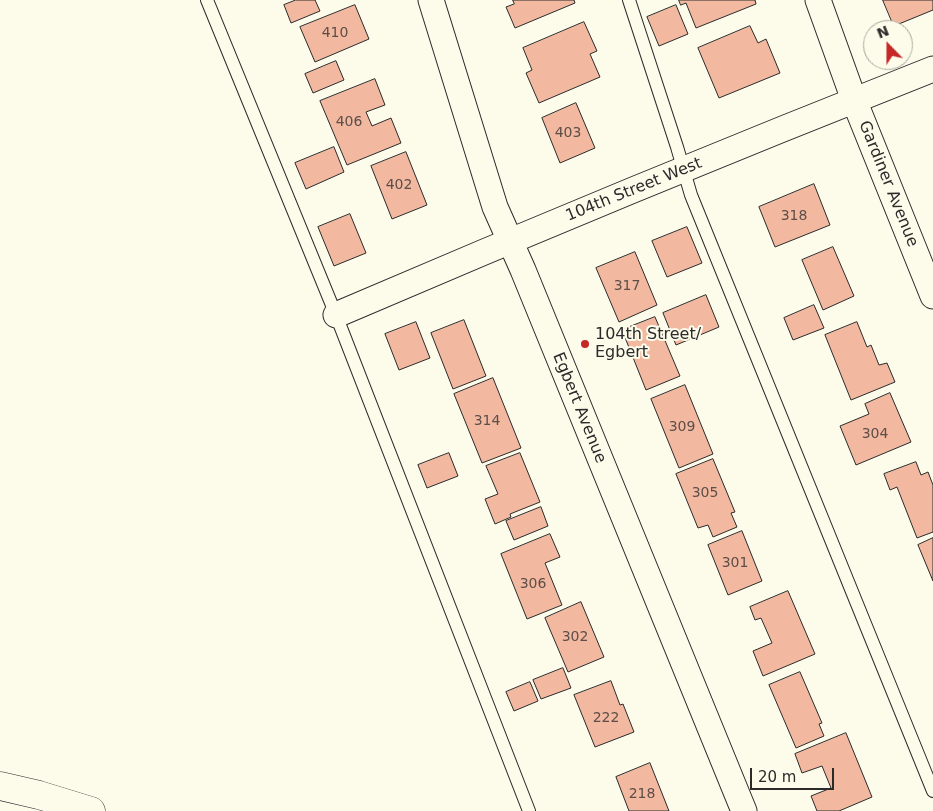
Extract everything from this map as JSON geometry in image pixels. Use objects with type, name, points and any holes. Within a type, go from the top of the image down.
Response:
[{"type":"highway","points":[[0,786],[91,811]]},
{"type":"street","name":"Egbert Avenue","points":[[432,0],[495,207],[744,811]]},
{"type":"street","name":"Gardiner Avenue","points":[[818,0],[854,100],[933,296]]},
{"type":"street","name":"104th Street West","points":[[336,315],[510,241],[933,69]]},
{"type":"lane","points":[[207,0],[336,315],[529,811]]},
{"type":"lane","points":[[629,0],[691,195],[933,791]]},
{"type":"building","points":[[296,0],[315,0],[320,11],[291,23],[284,5]]},
{"type":"building","points":[[513,0],[574,0],[575,3],[515,28],[506,7],[514,4]]},
{"type":"building","points":[[679,0],[755,0],[756,4],[696,28],[686,3],[681,5]]},
{"type":"building","points":[[883,0],[933,0],[933,10],[909,20],[891,20]]},
{"type":"building","points":[[355,5],[369,39],[315,62],[300,27]]},
{"type":"building","points":[[676,5],[688,34],[659,46],[647,17]]},
{"type":"building","points":[[584,22],[597,51],[590,54],[600,77],[539,103],[526,73],[532,70],[523,48]]},
{"type":"building","points":[[750,26],[758,43],[766,39],[780,73],[719,98],[698,48]]},
{"type":"building","points":[[336,61],[344,80],[313,93],[305,74]]},
{"type":"building","points":[[375,79],[385,105],[366,112],[372,126],[391,118],[401,143],[347,165],[320,101]]},
{"type":"building","points":[[576,103],[595,148],[560,163],[542,118]]},
{"type":"building","points":[[334,147],[344,172],[306,189],[295,163]]},
{"type":"building","points":[[406,152],[427,205],[392,219],[371,166]]},
{"type":"building","points":[[814,184],[830,225],[775,247],[759,207]]},
{"type":"building","points":[[350,214],[366,253],[334,266],[318,227]]},
{"type":"building","points":[[687,227],[702,263],[667,277],[652,241]]},
{"type":"building","points":[[833,247],[854,296],[823,310],[802,260]]},
{"type":"building","points":[[635,252],[657,305],[619,322],[596,268]]},
{"type":"building","points":[[706,295],[719,327],[676,345],[663,313]]},
{"type":"building","points":[[814,305],[824,328],[793,340],[784,318]]},
{"type":"building","points":[[655,317],[680,376],[646,390],[622,330]]},
{"type":"building","points":[[464,320],[486,376],[453,389],[431,333]]},
{"type":"building","points":[[416,322],[430,358],[399,370],[385,334]]},
{"type":"building","points":[[857,322],[867,347],[871,345],[879,365],[887,363],[895,382],[851,400],[825,335]]},
{"type":"building","points":[[493,378],[521,448],[482,463],[454,394]]},
{"type":"building","points":[[685,385],[713,454],[679,468],[651,399]]},
{"type":"building","points":[[890,393],[911,442],[856,465],[840,426],[869,414],[865,404]]},
{"type":"building","points":[[449,453],[458,476],[427,488],[418,465]]},
{"type":"building","points":[[520,453],[540,502],[510,514],[511,517],[495,524],[485,499],[498,494],[486,466]]},
{"type":"building","points":[[713,459],[735,512],[731,513],[737,527],[713,537],[708,525],[698,528],[676,474]]},
{"type":"building","points":[[916,462],[921,475],[928,472],[933,485],[933,532],[917,538],[897,487],[890,490],[884,474]]},
{"type":"building","points":[[541,507],[548,526],[514,540],[506,521]]},
{"type":"building","points":[[742,531],[762,581],[728,595],[708,545]]},
{"type":"building","points":[[550,534],[560,557],[545,563],[562,605],[527,619],[501,554]]},
{"type":"building","points":[[933,538],[933,581],[918,545]]},
{"type":"building","points":[[788,591],[815,654],[763,676],[753,651],[772,643],[761,618],[755,620],[750,607]]},
{"type":"building","points":[[581,602],[604,657],[568,672],[545,618]]},
{"type":"building","points":[[563,668],[571,688],[541,699],[533,680]]},
{"type":"building","points":[[800,672],[822,723],[819,724],[824,736],[796,748],[769,685]]},
{"type":"building","points":[[611,681],[620,705],[623,704],[634,732],[595,747],[574,695]]},
{"type":"building","points":[[530,682],[538,701],[514,711],[506,692]]},
{"type":"building","points":[[846,733],[872,797],[839,811],[817,811],[811,796],[831,788],[822,766],[802,773],[795,754]]},
{"type":"building","points":[[650,763],[669,811],[629,811],[616,777]]},
{"type":"place","name":"104th Street/ Egbert","points":[[585,344]]}]
